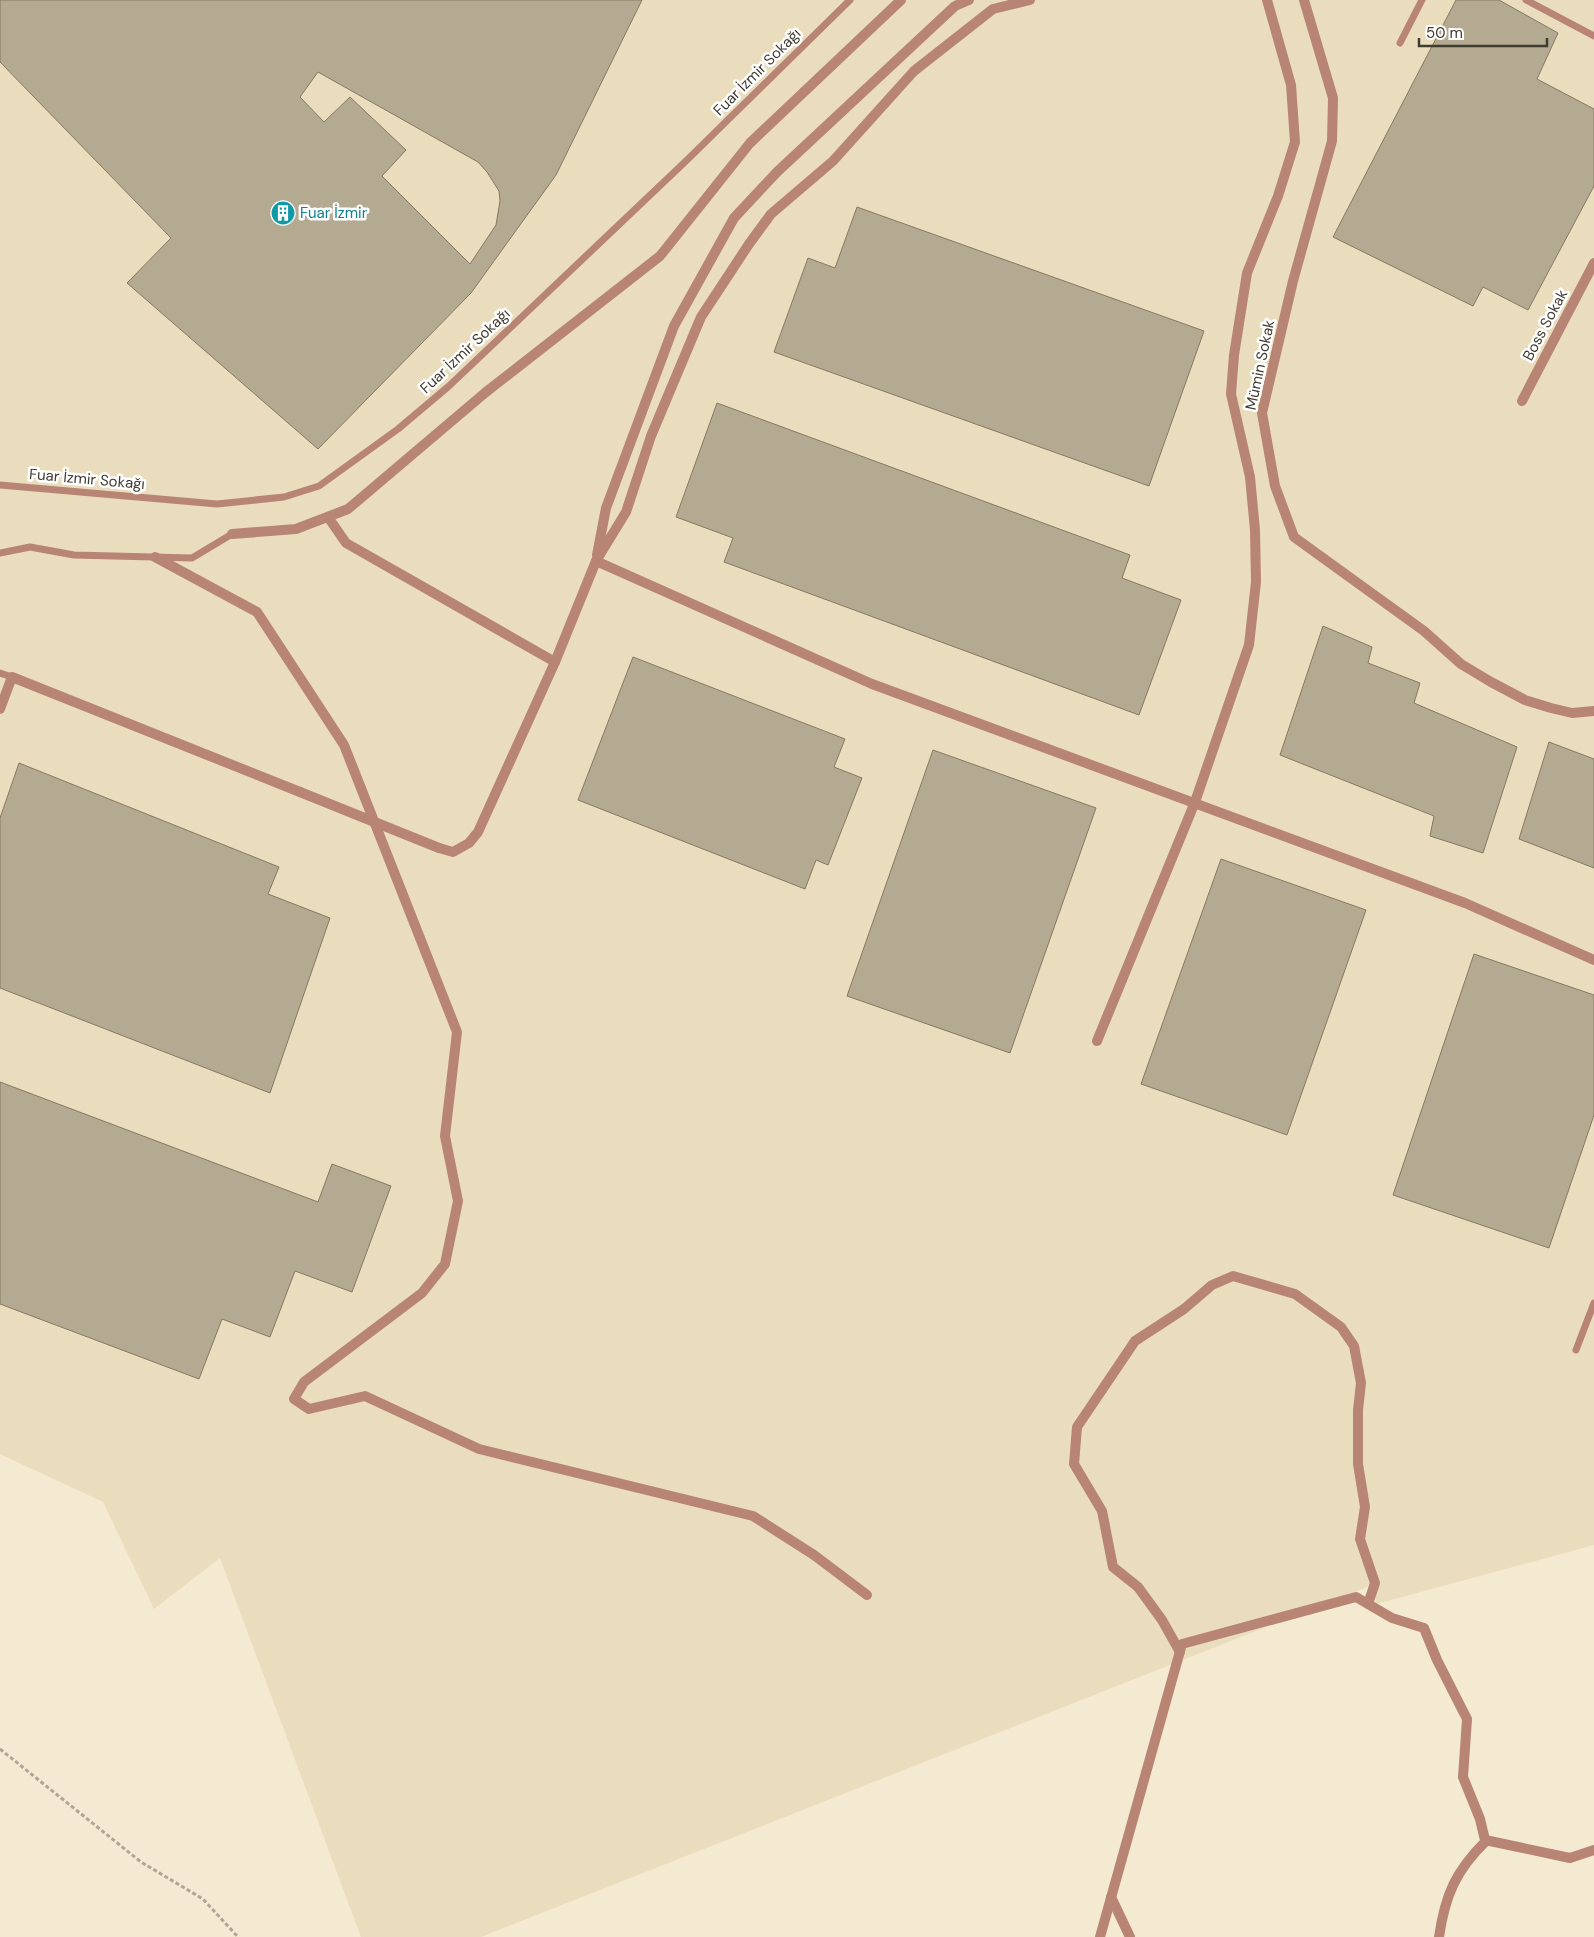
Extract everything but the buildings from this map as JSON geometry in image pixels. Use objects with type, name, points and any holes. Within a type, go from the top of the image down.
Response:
[{"type":"street","points":[[232,534],[296,529],[348,509],[486,392],[660,256],[750,143],[902,0]]},
{"type":"street","points":[[596,561],[606,508],[674,326],[734,218],[777,172],[955,6],[969,0]]},
{"type":"street","points":[[0,709],[12,677],[440,848],[453,852],[470,843],[478,832],[555,662],[596,561],[626,512],[651,436],[701,317],[771,214],[833,161],[914,71],[993,9],[1030,0]]},
{"type":"street","points":[[1097,1041],[1195,802],[1249,645],[1253,610],[1255,530],[1250,477],[1230,394],[1247,273],[1278,196],[1295,142],[1291,85],[1267,0]]},
{"type":"street","name":"Mümin Sokak","points":[[1304,0],[1333,98],[1332,141],[1293,281],[1262,413],[1275,486],[1294,537],[1424,631],[1461,664],[1491,682],[1525,700],[1551,708],[1572,713],[1594,711]]},
{"type":"street","name":"Boss Sokak","points":[[1522,401],[1594,263]]},
{"type":"street","points":[[328,517],[346,543],[555,662]]},
{"type":"street","points":[[155,557],[257,612],[344,745],[458,1032],[445,1136],[458,1201],[445,1264],[422,1293],[304,1382],[294,1399],[309,1409],[365,1396],[479,1449],[752,1516],[814,1555],[867,1595]]},
{"type":"street","points":[[596,561],[872,684],[1465,903],[1594,960]]},
{"type":"street","points":[[1180,1652],[1162,1620],[1138,1587],[1113,1567],[1102,1511],[1074,1464],[1077,1427],[1135,1341],[1184,1309],[1212,1285],[1233,1276],[1295,1294],[1342,1327],[1354,1346],[1361,1383],[1358,1410],[1358,1464],[1365,1508],[1360,1539],[1375,1583],[1368,1604]]},
{"type":"street","points":[[1100,1937],[1182,1644],[1356,1597],[1392,1618],[1424,1628],[1436,1660],[1467,1720],[1463,1777],[1480,1819],[1485,1840],[1570,1858],[1594,1850]]},
{"type":"street","points":[[1439,1937],[1443,1908],[1458,1874],[1487,1840]]},
{"type":"street","points":[[1111,1896],[1130,1937]]},
{"type":"lane","name":"Fuar İzmir Sokağı","points":[[0,485],[217,504],[284,497],[319,486],[398,429],[449,386],[680,167],[850,0]]},
{"type":"lane","points":[[1400,43],[1422,0]]},
{"type":"lane","points":[[1526,0],[1594,36]]},
{"type":"lane","points":[[0,553],[30,547],[74,555],[192,558],[232,534]]},
{"type":"lane","points":[[0,672],[12,677]]},
{"type":"lane","points":[[1576,1350],[1594,1303]]},
{"type":"path","points":[[0,1749],[141,1862],[202,1899],[238,1937]]},
{"type":"shaded area","points":[[0,0],[1594,0],[1594,1545],[1376,1604],[1375,1584],[481,1937],[361,1937],[220,1558],[154,1609],[103,1502],[0,1454]]},
{"type":"place","name":"Fuar İzmir","points":[[283,213]]}]
